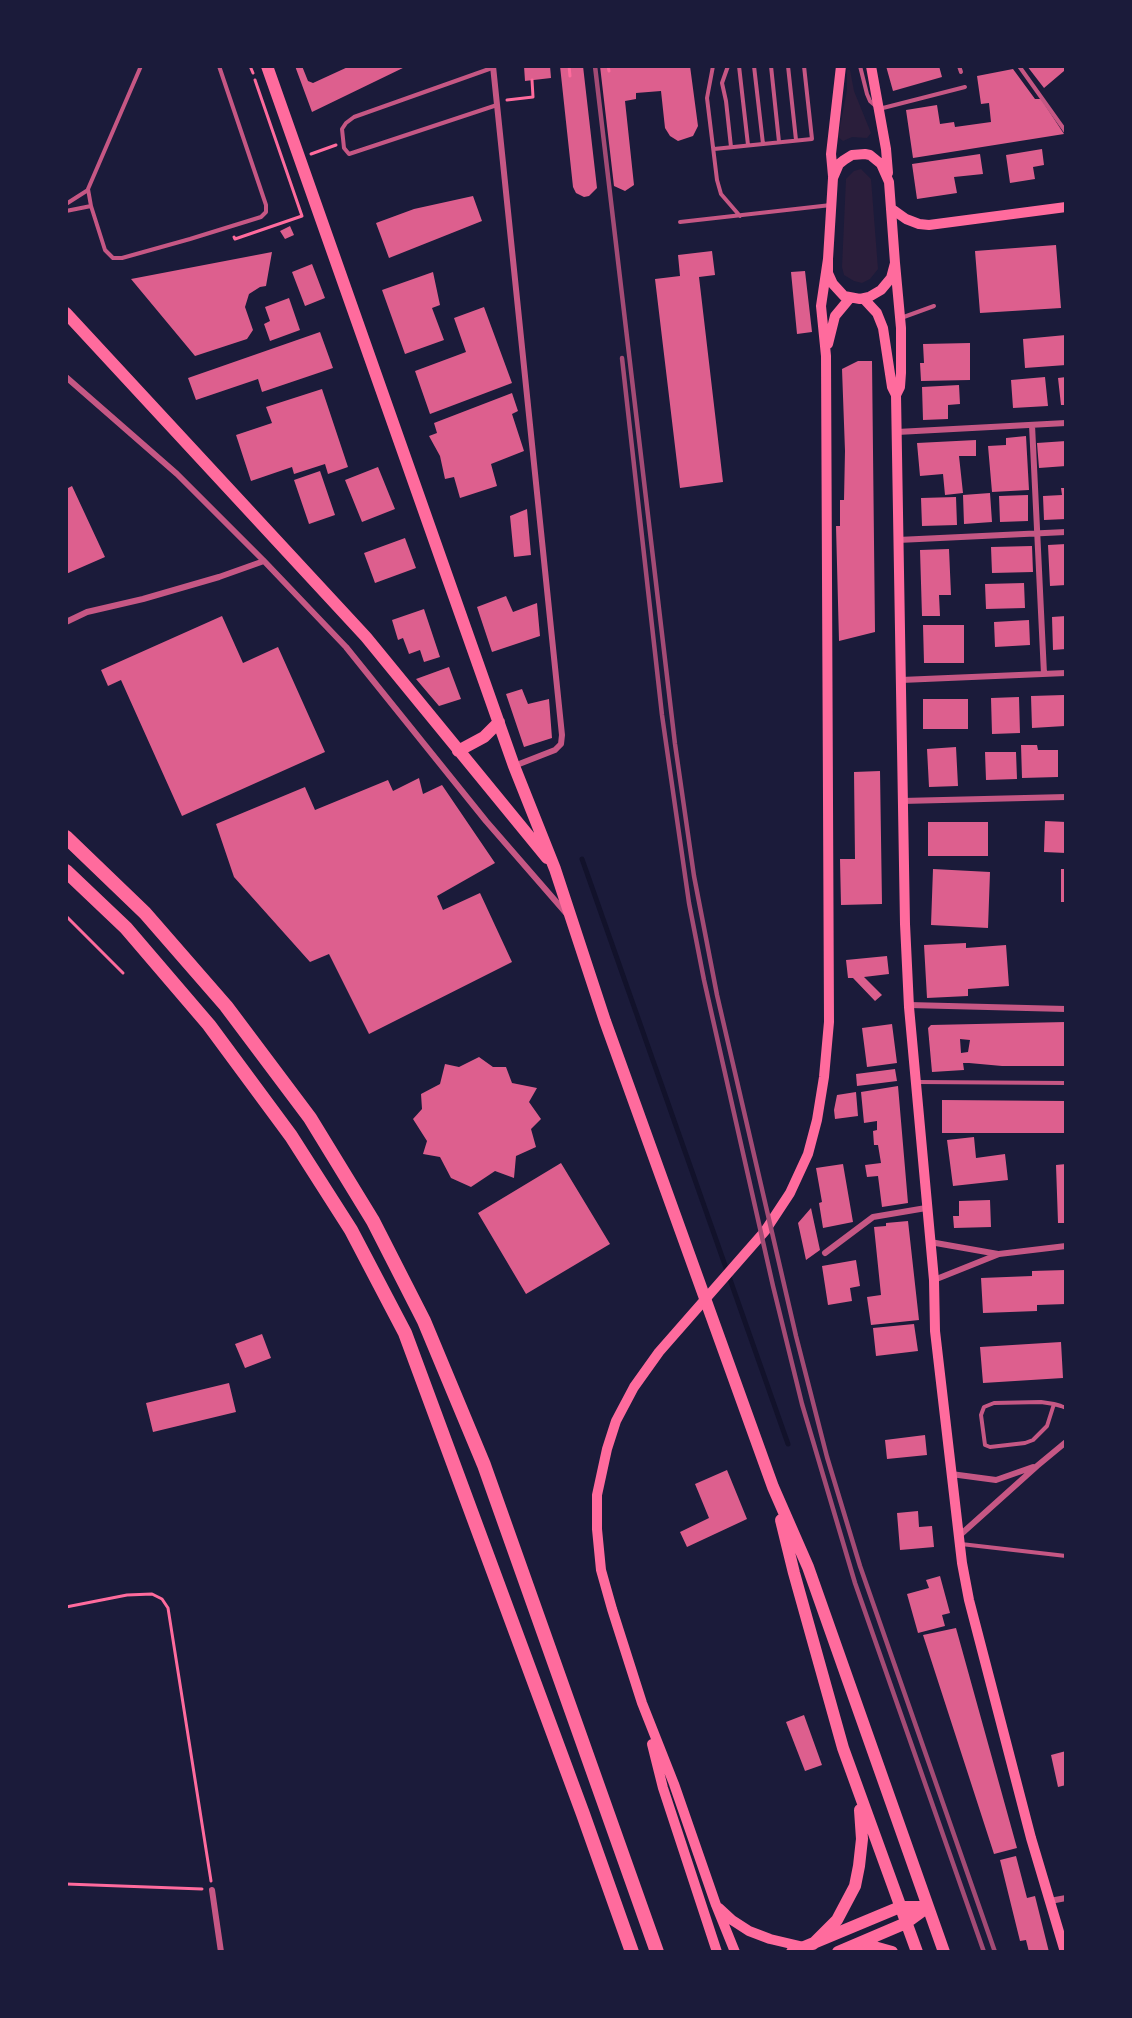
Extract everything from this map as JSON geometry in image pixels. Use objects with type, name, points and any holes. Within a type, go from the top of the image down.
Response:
[{"type":"highway","points":[[66,837],[145,913],[226,1006],[310,1118],[374,1221],[424,1321],[484,1465],[657,1952]]},
{"type":"highway","points":[[66,871],[126,928],[149,954],[208,1025],[291,1136],[351,1230],[405,1333],[632,1952]]},
{"type":"main road","points":[[267,66],[514,766],[555,868],[605,1021],[773,1487],[808,1567],[944,1952]]},
{"type":"main road","points":[[841,66],[831,154],[833,178],[828,273],[833,284],[844,296],[864,298],[874,295],[886,284],[894,270],[895,262]]},
{"type":"main road","points":[[871,66],[886,149],[892,209],[900,319],[901,372],[900,387],[896,395]]},
{"type":"main road","points":[[833,178],[839,164],[844,160],[852,155],[865,154],[870,155],[881,164],[889,182]]},
{"type":"main road","points":[[892,209],[906,219],[929,225],[1066,207]]},
{"type":"main road","points":[[735,1952],[642,1703],[612,1609],[601,1570],[597,1529],[597,1495],[616,1421],[634,1388],[659,1352],[765,1231],[790,1193],[808,1154],[817,1120],[829,1022],[826,356],[821,306],[828,259]]},
{"type":"main road","points":[[826,356],[833,320],[850,298]]},
{"type":"main road","points":[[864,298],[877,313],[888,320],[900,319]]},
{"type":"main road","points":[[66,313],[366,637],[555,868]]},
{"type":"main road","points":[[877,313],[883,328],[892,387],[896,395],[902,801],[909,1005],[934,1280],[935,1331],[951,1474],[969,1600],[1031,1838],[1065,1952]]},
{"type":"main road","points":[[458,751],[484,738],[499,722]]},
{"type":"main road","points":[[773,1487],[814,1647],[843,1748],[917,1952]]},
{"type":"main road","points":[[642,1703],[663,1788],[717,1952]]},
{"type":"main road","points":[[809,1946],[837,1920],[855,1886],[862,1839],[859,1797]]},
{"type":"main road","points":[[716,1905],[732,1920],[749,1931],[809,1946]]},
{"type":"main road","points":[[792,1952],[900,1907],[928,1907]]},
{"type":"main road","points":[[840,1951],[906,1923],[928,1907]]},
{"type":"main road","points":[[840,1951],[867,1945],[892,1952]]},
{"type":"street","points":[[493,67],[562,735],[561,744],[555,750],[514,766]]},
{"type":"street","points":[[66,377],[177,474],[346,647],[486,821],[572,919]]},
{"type":"street","points":[[897,432],[1066,423]]},
{"type":"street","points":[[1032,425],[1044,674]]},
{"type":"street","points":[[898,540],[1066,532]]},
{"type":"street","points":[[66,622],[87,612],[165,592],[264,561]]},
{"type":"street","points":[[901,680],[1066,673]]},
{"type":"street","points":[[902,801],[1066,797]]},
{"type":"street","points":[[909,1005],[1066,1009]]},
{"type":"street","points":[[825,1253],[873,1217],[926,1208]]},
{"type":"street","points":[[930,1242],[999,1254]]},
{"type":"street","points":[[934,1280],[999,1254],[1066,1246]]},
{"type":"street","points":[[960,1540],[1036,1466],[1066,1442]]},
{"type":"street","points":[[951,1474],[996,1480],[1036,1466]]},
{"type":"street","points":[[212,1890],[221,1952]]},
{"type":"street","points":[[1050,1901],[1066,1898]]},
{"type":"lane","points":[[66,204],[88,189],[141,66]]},
{"type":"lane","points":[[88,189],[105,250],[113,258],[148,251],[264,215],[266,204],[219,66]]},
{"type":"lane","points":[[713,66],[707,98],[718,187],[721,194],[740,216]]},
{"type":"lane","points":[[728,66],[722,83],[731,147]]},
{"type":"lane","points":[[739,66],[748,145]]},
{"type":"lane","points":[[754,66],[763,144]]},
{"type":"lane","points":[[771,66],[779,142]]},
{"type":"lane","points":[[788,66],[796,140]]},
{"type":"lane","points":[[714,149],[812,139],[804,66]]},
{"type":"lane","points":[[860,66],[870,101],[879,109],[965,87]]},
{"type":"lane","points":[[959,66],[961,72]]},
{"type":"lane","points":[[1019,66],[1066,132]]},
{"type":"lane","points":[[493,67],[354,117],[345,123],[342,129],[344,148],[349,154],[498,103]]},
{"type":"lane","points":[[680,222],[831,205]]},
{"type":"lane","points":[[66,211],[91,206]]},
{"type":"lane","points":[[900,319],[934,306]]},
{"type":"lane","points":[[916,1082],[1066,1083]]},
{"type":"lane","points":[[1054,1404],[1047,1426],[1034,1440],[990,1447],[985,1445],[981,1414],[984,1407],[994,1403],[1041,1402],[1054,1404],[1066,1408]]},
{"type":"lane","points":[[960,1540],[1066,1556]]},
{"type":"path","points":[[250,66],[302,216]]},
{"type":"path","points":[[569,66],[570,76]]},
{"type":"path","points":[[608,66],[609,71]]},
{"type":"path","points":[[498,103],[533,97],[532,80]]},
{"type":"path","points":[[66,916],[123,973]]},
{"type":"path","points":[[66,1607],[127,1595],[152,1594],[162,1599],[168,1608],[212,1890],[66,1884]]},
{"type":"shaded area","points":[[847,70],[850,70],[854,91],[871,133],[867,138],[852,137],[843,141],[838,137],[847,90]]},
{"type":"shaded area","points":[[861,169],[871,179],[878,269],[870,279],[862,283],[844,275],[842,267],[846,179],[854,171]]},
{"type":"building","points":[[295,66],[302,66],[308,81],[313,83],[350,66],[407,66],[312,112]]},
{"type":"building","points":[[524,66],[550,66],[551,78],[525,81]]},
{"type":"building","points":[[560,66],[583,66],[597,188],[589,196],[584,197],[576,193],[573,187]]},
{"type":"building","points":[[600,66],[690,66],[698,126],[693,136],[678,141],[670,136],[665,128],[661,91],[636,93],[636,99],[625,101],[634,185],[625,191],[614,186]]},
{"type":"building","points":[[886,66],[939,66],[942,77],[893,91]]},
{"type":"building","points":[[1027,66],[1066,66],[1066,73],[1064,71],[1044,88]]},
{"type":"building","points":[[1013,69],[1035,99],[1041,99],[1064,134],[913,158],[906,110],[937,105],[940,124],[954,122],[955,127],[991,122],[989,103],[981,104],[977,76]]},
{"type":"building","points":[[1042,149],[1044,165],[1033,167],[1035,179],[1010,183],[1006,155]]},
{"type":"building","points":[[980,154],[983,174],[954,177],[957,193],[917,199],[912,164]]},
{"type":"building","points":[[473,196],[482,221],[389,258],[376,223],[414,209]]},
{"type":"building","points":[[290,226],[294,235],[285,239],[280,231]]},
{"type":"building","points":[[1056,245],[1061,308],[980,313],[975,251]]},
{"type":"building","points":[[712,251],[715,275],[699,277],[723,482],[680,488],[655,279],[680,276],[678,255]]},
{"type":"building","points":[[272,252],[266,286],[249,294],[245,307],[253,330],[247,339],[195,356],[131,279]]},
{"type":"building","points":[[312,264],[325,298],[305,306],[292,272]]},
{"type":"building","points":[[805,271],[812,332],[797,334],[791,272]]},
{"type":"building","points":[[433,272],[440,305],[432,308],[444,340],[405,354],[382,290]]},
{"type":"building","points":[[289,298],[300,330],[270,341],[264,324],[270,321],[265,307]]},
{"type":"building","points":[[484,307],[512,383],[430,414],[415,371],[466,352],[454,318]]},
{"type":"building","points":[[320,332],[333,368],[262,392],[258,379],[196,400],[188,378]]},
{"type":"building","points":[[1066,335],[1066,365],[1025,368],[1023,339]]},
{"type":"building","points":[[970,343],[970,380],[921,381],[920,363],[924,363],[923,344]]},
{"type":"building","points":[[858,361],[872,361],[875,632],[839,641],[836,526],[840,526],[840,500],[844,500],[842,369]]},
{"type":"building","points":[[1045,377],[1048,406],[1013,408],[1011,380]]},
{"type":"building","points":[[1066,377],[1066,405],[1061,405],[1058,378]]},
{"type":"building","points":[[959,385],[960,404],[948,405],[948,419],[923,420],[922,387]]},
{"type":"building","points":[[322,389],[348,467],[328,474],[325,464],[294,474],[292,467],[251,481],[236,435],[272,423],[266,407]]},
{"type":"building","points":[[512,393],[518,411],[512,414],[524,451],[491,464],[497,486],[460,498],[454,477],[445,479],[440,456],[429,436],[437,433],[434,423]]},
{"type":"building","points":[[1026,436],[1029,490],[992,492],[988,446],[1006,445],[1006,438]]},
{"type":"building","points":[[976,440],[976,456],[959,456],[963,493],[945,495],[943,474],[920,476],[917,443]]},
{"type":"building","points":[[1066,441],[1066,466],[1039,468],[1037,443]]},
{"type":"building","points":[[378,467],[395,509],[362,522],[345,480]]},
{"type":"building","points":[[320,471],[335,515],[309,524],[294,480]]},
{"type":"building","points":[[72,486],[105,557],[66,574],[66,489]]},
{"type":"building","points":[[1061,488],[1066,488],[1066,519],[1044,520],[1043,496],[1062,495]]},
{"type":"building","points":[[990,493],[992,522],[964,524],[963,495]]},
{"type":"building","points":[[1028,495],[1028,521],[1000,522],[999,496]]},
{"type":"building","points":[[956,497],[957,525],[922,526],[921,498]]},
{"type":"building","points":[[527,509],[531,555],[514,557],[510,516]]},
{"type":"building","points":[[405,538],[416,568],[375,583],[364,553]]},
{"type":"building","points":[[1066,544],[1066,585],[1050,586],[1048,545]]},
{"type":"building","points":[[1032,546],[1033,572],[992,573],[991,547]]},
{"type":"building","points":[[949,549],[951,595],[939,595],[940,616],[922,616],[920,550]]},
{"type":"building","points":[[1024,583],[1025,608],[986,609],[985,584]]},
{"type":"building","points":[[506,596],[513,612],[537,603],[540,636],[492,652],[477,607]]},
{"type":"building","points":[[424,609],[440,657],[424,662],[420,650],[409,654],[403,638],[398,640],[392,620]]},
{"type":"building","points":[[222,616],[243,663],[278,647],[325,752],[182,816],[121,680],[108,686],[101,670]]},
{"type":"building","points":[[1066,616],[1066,649],[1053,650],[1052,617]]},
{"type":"building","points":[[1029,620],[1030,645],[995,647],[994,622]]},
{"type":"building","points":[[923,625],[964,625],[964,663],[924,663]]},
{"type":"building","points":[[449,667],[461,699],[439,706],[416,679]]},
{"type":"building","points":[[522,689],[528,704],[549,699],[552,738],[524,747],[506,694]]},
{"type":"building","points":[[1064,695],[1065,726],[1032,728],[1031,696]]},
{"type":"building","points":[[1019,697],[1020,733],[992,734],[991,698]]},
{"type":"building","points":[[923,699],[968,699],[968,729],[923,729]]},
{"type":"building","points":[[1021,745],[1037,745],[1038,750],[1058,750],[1058,777],[1022,778]]},
{"type":"building","points":[[956,747],[958,786],[929,787],[927,749]]},
{"type":"building","points":[[985,752],[1016,752],[1017,779],[986,780]]},
{"type":"building","points":[[880,771],[882,904],[841,905],[840,859],[855,859],[854,772]]},
{"type":"building","points":[[419,778],[423,794],[442,785],[495,863],[437,896],[443,910],[480,893],[512,962],[369,1034],[329,954],[310,962],[234,877],[216,824],[305,787],[315,810],[388,780],[393,791]]},
{"type":"building","points":[[1045,821],[1066,822],[1066,853],[1044,852]]},
{"type":"building","points":[[928,822],[988,822],[988,856],[928,856]]},
{"type":"building","points":[[933,869],[990,872],[988,928],[931,925]]},
{"type":"building","points":[[1061,869],[1066,869],[1066,902],[1061,902]]},
{"type":"building","points":[[966,943],[966,948],[1006,945],[1009,986],[968,989],[968,996],[927,998],[924,945]]},
{"type":"building","points":[[887,956],[889,974],[864,977],[882,995],[875,1001],[853,978],[848,978],[846,960]]},
{"type":"building","points":[[1066,1022],[1066,1066],[1002,1066],[963,1063],[964,1070],[932,1072],[928,1028],[931,1025]],"holes":[[[960,1039],[970,1040],[968,1052],[961,1053]]]},
{"type":"building","points":[[892,1024],[897,1063],[867,1067],[862,1028]]},
{"type":"building","points":[[479,1057],[493,1067],[506,1067],[512,1083],[537,1088],[529,1102],[541,1119],[531,1129],[536,1147],[516,1156],[514,1178],[495,1171],[471,1187],[451,1178],[440,1157],[423,1154],[427,1141],[413,1119],[422,1109],[421,1094],[440,1084],[445,1064],[459,1067]]},
{"type":"building","points":[[895,1069],[897,1081],[857,1086],[856,1074]]},
{"type":"building","points":[[898,1086],[908,1203],[882,1207],[878,1176],[867,1177],[865,1165],[881,1163],[878,1145],[874,1145],[873,1131],[877,1130],[877,1121],[864,1123],[861,1092]]},
{"type":"building","points":[[856,1092],[858,1116],[835,1119],[837,1095]]},
{"type":"building","points":[[942,1100],[1066,1101],[1066,1133],[942,1133]]},
{"type":"building","points":[[974,1137],[976,1158],[1005,1154],[1008,1180],[953,1186],[947,1140]]},
{"type":"building","points":[[561,1163],[610,1244],[526,1294],[478,1213]]},
{"type":"building","points":[[843,1164],[853,1222],[823,1228],[819,1203],[822,1202],[816,1168]]},
{"type":"building","points":[[1066,1164],[1066,1223],[1058,1223],[1056,1165]]},
{"type":"building","points":[[990,1200],[991,1227],[954,1228],[953,1216],[959,1216],[959,1201]]},
{"type":"building","points":[[811,1208],[820,1250],[806,1260],[798,1223]]},
{"type":"building","points":[[908,1221],[919,1320],[871,1325],[867,1297],[881,1295],[874,1227],[886,1226],[886,1223]]},
{"type":"building","points":[[856,1260],[860,1286],[850,1288],[852,1301],[828,1305],[822,1266]]},
{"type":"building","points":[[1066,1270],[1066,1304],[1037,1305],[1037,1311],[983,1313],[981,1278],[1032,1276],[1032,1271]]},
{"type":"building","points":[[914,1324],[918,1351],[876,1356],[873,1328]]},
{"type":"building","points":[[262,1334],[271,1358],[245,1368],[235,1344]]},
{"type":"building","points":[[1061,1342],[1063,1378],[983,1383],[980,1347]]},
{"type":"building","points":[[229,1383],[236,1412],[153,1432],[146,1403]]},
{"type":"building","points":[[925,1435],[927,1455],[887,1459],[885,1440]]},
{"type":"building","points":[[727,1470],[747,1519],[687,1547],[680,1532],[709,1518],[695,1484]]},
{"type":"building","points":[[918,1511],[919,1527],[932,1526],[934,1547],[900,1550],[897,1513]]},
{"type":"building","points":[[940,1576],[950,1613],[942,1615],[945,1626],[918,1633],[907,1594],[929,1588],[926,1580]]},
{"type":"building","points":[[956,1628],[1017,1848],[994,1854],[923,1635]]},
{"type":"building","points":[[804,1715],[822,1765],[805,1771],[786,1722]]},
{"type":"building","points":[[1066,1751],[1066,1785],[1058,1787],[1051,1755]]},
{"type":"building","points":[[1016,1856],[1027,1898],[1035,1896],[1049,1952],[1029,1952],[1026,1940],[1020,1941],[1000,1860]]},
{"type":"waterway","points":[[582,859],[788,1444]]},
{"type":"railway","points":[[595,66],[675,744],[694,876],[717,995],[796,1336],[827,1457],[860,1566],[995,1952]]},
{"type":"railway","points":[[622,358],[662,715],[689,903],[704,980],[773,1286],[802,1404],[855,1583],[984,1952]]}]
